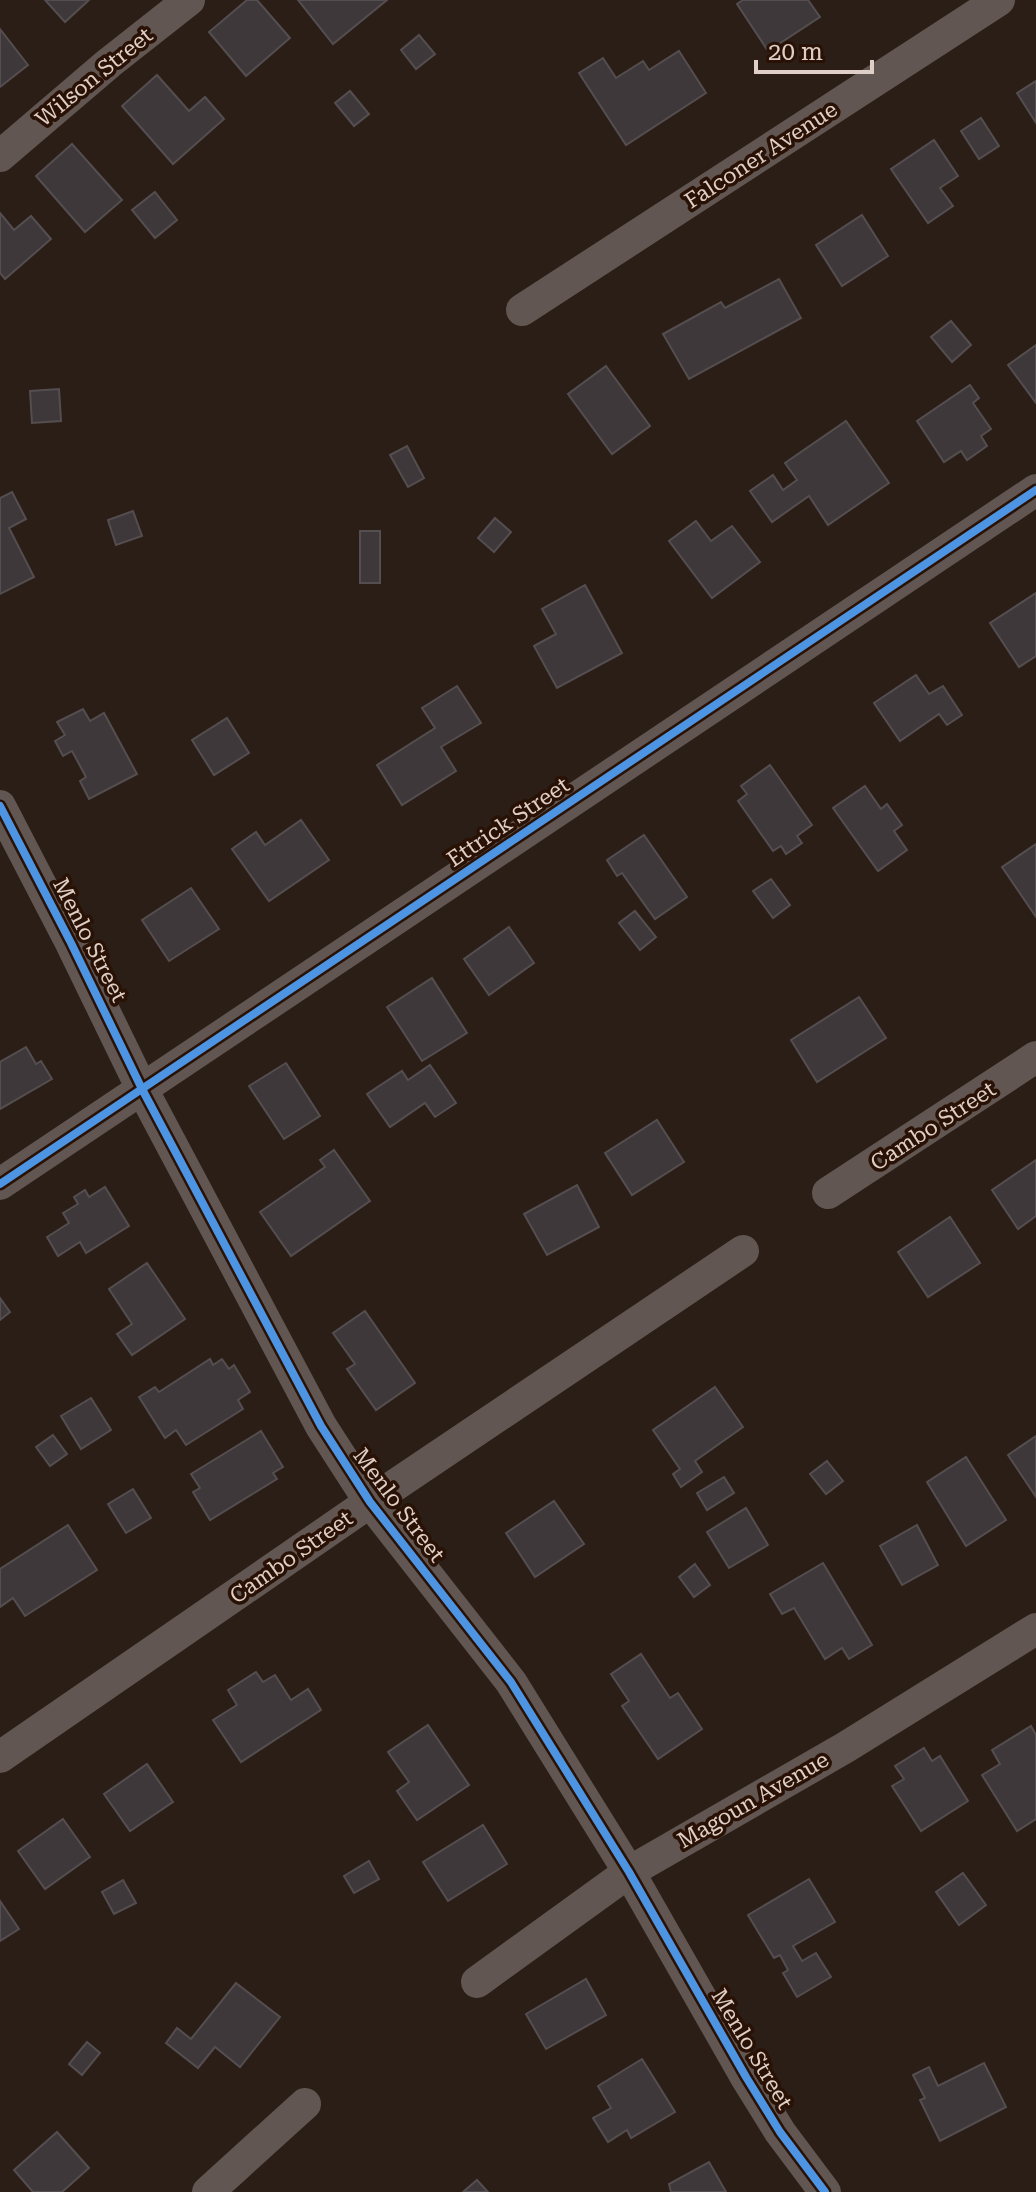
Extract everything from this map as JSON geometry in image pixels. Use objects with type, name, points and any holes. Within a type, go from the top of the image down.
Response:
[{"type":"street","name":"Wilson Street","points":[[0,156],[189,0]]},
{"type":"street","name":"Falconer Avenue","points":[[522,310],[999,0]]},
{"type":"street","name":"Ettrick Street","points":[[0,1184],[1036,490]]},
{"type":"street","name":"Menlo Street","points":[[0,806],[78,956],[142,1089],[321,1426],[370,1502],[511,1682],[629,1872],[746,2077],[780,2132],[825,2192]]},
{"type":"street","name":"Cambo Street","points":[[828,1193],[1036,1057]]},
{"type":"street","name":"Cambo Street","points":[[0,1757],[370,1502],[743,1251]]},
{"type":"street","name":"Magoun Avenue","points":[[477,1982],[629,1872],[846,1747],[1036,1629]]},
{"type":"street","points":[[208,2192],[305,2104]]},
{"type":"building","points":[[45,0],[89,0],[65,22]]},
{"type":"building","points":[[247,0],[257,0],[290,38],[246,76],[209,32]]},
{"type":"building","points":[[298,0],[387,0],[333,44]]},
{"type":"building","points":[[743,0],[808,0],[820,17],[768,51],[737,4]]},
{"type":"building","points":[[0,29],[28,65],[0,87]]},
{"type":"building","points":[[419,35],[435,54],[416,69],[401,50]]},
{"type":"building","points":[[679,51],[706,93],[626,145],[579,73],[603,58],[616,78],[643,61],[649,70]]},
{"type":"building","points":[[157,75],[189,111],[205,97],[224,119],[173,164],[122,106]]},
{"type":"building","points":[[1036,81],[1036,123],[1017,93]]},
{"type":"building","points":[[350,91],[369,114],[354,126],[335,103]]},
{"type":"building","points":[[981,118],[999,146],[979,159],[961,131]]},
{"type":"building","points":[[934,140],[958,176],[940,188],[953,206],[928,223],[891,169]]},
{"type":"building","points":[[72,144],[122,200],[85,232],[36,176]]},
{"type":"building","points":[[155,192],[177,220],[155,238],[132,210]]},
{"type":"building","points":[[0,213],[14,230],[31,216],[51,239],[5,279],[0,273]]},
{"type":"building","points":[[862,215],[888,256],[842,286],[816,245]]},
{"type":"building","points":[[779,279],[801,318],[689,379],[663,334],[721,302],[725,308]]},
{"type":"building","points":[[951,321],[971,345],[952,362],[931,337]]},
{"type":"building","points":[[1036,345],[1036,403],[1008,365]]},
{"type":"building","points":[[606,366],[650,426],[612,454],[568,394]]},
{"type":"building","points":[[970,385],[979,398],[973,403],[991,429],[981,436],[987,446],[967,460],[961,451],[944,462],[917,421]]},
{"type":"building","points":[[59,389],[61,421],[32,423],[30,391]]},
{"type":"building","points":[[846,421],[889,483],[828,525],[809,496],[772,522],[750,491],[773,475],[783,490],[797,480],[785,463]]},
{"type":"building","points":[[407,446],[424,478],[408,487],[390,455]]},
{"type":"building","points":[[12,492],[26,519],[9,528],[34,577],[0,594],[0,498]]},
{"type":"building","points":[[133,511],[142,536],[116,545],[108,520]]},
{"type":"building","points":[[495,518],[511,532],[494,552],[478,538]]},
{"type":"building","points":[[696,521],[711,541],[732,526],[760,562],[712,598],[669,541]]},
{"type":"building","points":[[360,531],[380,531],[380,583],[360,583]]},
{"type":"building","points":[[585,585],[622,653],[557,688],[534,646],[556,634],[542,609]]},
{"type":"building","points":[[1036,593],[1036,656],[1019,667],[990,623]]},
{"type":"building","points":[[916,675],[929,694],[943,686],[962,715],[947,725],[939,714],[900,741],[874,703]]},
{"type":"building","points":[[457,686],[481,723],[441,747],[456,771],[402,805],[377,765],[435,728],[422,708]]},
{"type":"building","points":[[83,709],[90,721],[104,713],[137,774],[89,799],[80,781],[86,777],[72,751],[63,756],[55,741],[65,735],[57,722]]},
{"type":"building","points":[[227,718],[249,753],[214,775],[192,740]]},
{"type":"building","points":[[770,765],[812,825],[797,836],[802,843],[786,854],[781,846],[773,851],[738,801],[747,794],[741,786]]},
{"type":"building","points":[[865,786],[881,809],[887,804],[902,825],[894,831],[907,850],[878,871],[833,808]]},
{"type":"building","points":[[301,820],[329,860],[269,901],[232,849],[256,832],[265,845]]},
{"type":"building","points":[[644,835],[687,897],[655,919],[622,873],[617,876],[607,860]]},
{"type":"building","points":[[1036,844],[1036,917],[1002,867]]},
{"type":"building","points":[[771,879],[790,905],[773,918],[753,891]]},
{"type":"building","points":[[191,888],[219,929],[169,961],[142,920]]},
{"type":"building","points":[[635,911],[656,937],[640,950],[619,923]]},
{"type":"building","points":[[509,927],[534,963],[489,995],[464,959]]},
{"type":"building","points":[[432,978],[467,1033],[422,1061],[387,1007]]},
{"type":"building","points":[[859,997],[886,1038],[817,1082],[791,1040]]},
{"type":"building","points":[[26,1047],[36,1064],[41,1061],[52,1079],[0,1109],[0,1062]]},
{"type":"building","points":[[286,1063],[320,1116],[284,1139],[249,1086]]},
{"type":"building","points":[[430,1065],[456,1103],[435,1117],[425,1103],[390,1127],[367,1094],[402,1071],[408,1080]]},
{"type":"building","points":[[657,1120],[684,1162],[632,1195],[605,1153]]},
{"type":"building","points":[[334,1150],[370,1201],[291,1256],[260,1212],[325,1167],[320,1160]]},
{"type":"building","points":[[1036,1160],[1036,1216],[1018,1229],[992,1190]]},
{"type":"building","points":[[577,1185],[599,1227],[547,1255],[524,1214]]},
{"type":"building","points":[[105,1187],[129,1226],[86,1253],[80,1242],[58,1256],[47,1237],[69,1223],[63,1213],[78,1204],[74,1197],[85,1190],[89,1197]]},
{"type":"building","points":[[950,1217],[980,1263],[928,1297],[898,1252]]},
{"type":"building","points":[[147,1263],[185,1319],[132,1355],[117,1334],[132,1324],[109,1289]]},
{"type":"building","points":[[0,1298],[10,1312],[0,1320]]},
{"type":"building","points":[[365,1311],[415,1383],[376,1410],[347,1369],[355,1364],[333,1333]]},
{"type":"building","points":[[210,1359],[213,1365],[222,1359],[229,1369],[234,1365],[250,1392],[238,1400],[243,1409],[186,1445],[176,1430],[165,1438],[139,1397],[155,1387],[159,1392]]},
{"type":"building","points":[[715,1387],[743,1427],[695,1461],[702,1472],[681,1487],[673,1474],[680,1469],[653,1430]]},
{"type":"building","points":[[91,1398],[111,1430],[81,1449],[61,1416]]},
{"type":"building","points":[[261,1431],[283,1467],[273,1473],[277,1479],[210,1520],[193,1492],[200,1488],[191,1474]]},
{"type":"building","points":[[53,1435],[67,1454],[50,1466],[36,1447]]},
{"type":"building","points":[[1036,1436],[1036,1497],[1008,1455]]},
{"type":"building","points":[[966,1457],[1006,1520],[966,1546],[927,1482]]},
{"type":"building","points":[[827,1461],[843,1481],[826,1494],[810,1474]]},
{"type":"building","points":[[724,1477],[734,1493],[707,1510],[697,1493]]},
{"type":"building","points":[[133,1489],[151,1518],[126,1533],[108,1504]]},
{"type":"building","points":[[554,1501],[584,1544],[535,1577],[506,1533]]},
{"type":"building","points":[[746,1508],[768,1545],[729,1568],[707,1532]]},
{"type":"building","points":[[68,1525],[97,1570],[25,1616],[13,1598],[0,1607],[0,1569]]},
{"type":"building","points":[[917,1525],[938,1565],[902,1585],[880,1546]]},
{"type":"building","points":[[823,1563],[872,1645],[849,1659],[842,1648],[825,1659],[794,1608],[782,1614],[770,1594]]},
{"type":"building","points":[[695,1564],[710,1585],[694,1597],[679,1577]]},
{"type":"building","points":[[641,1654],[670,1698],[678,1693],[702,1729],[658,1759],[622,1706],[629,1701],[611,1674]]},
{"type":"building","points":[[256,1672],[263,1682],[275,1675],[291,1700],[308,1689],[321,1710],[241,1762],[213,1720],[237,1705],[228,1690]]},
{"type":"building","points":[[428,1725],[469,1785],[417,1820],[397,1791],[409,1782],[388,1752]]},
{"type":"building","points":[[1031,1726],[1036,1735],[1036,1819],[1017,1831],[982,1775],[1000,1764],[992,1750]]},
{"type":"building","points":[[924,1748],[932,1761],[940,1756],[968,1801],[921,1831],[892,1786],[904,1779],[895,1766]]},
{"type":"building","points":[[147,1764],[173,1802],[130,1831],[104,1794]]},
{"type":"building","points":[[63,1819],[90,1857],[45,1889],[18,1851]]},
{"type":"building","points":[[483,1825],[507,1864],[448,1901],[423,1862]]},
{"type":"building","points":[[369,1861],[379,1879],[354,1893],[344,1876]]},
{"type":"building","points":[[963,1873],[986,1905],[959,1925],[936,1892]]},
{"type":"building","points":[[809,1879],[835,1922],[793,1946],[802,1961],[816,1953],[831,1977],[797,1997],[783,1973],[788,1970],[780,1955],[774,1958],[748,1915]]},
{"type":"building","points":[[123,1880],[136,1903],[114,1914],[102,1892]]},
{"type":"building","points":[[0,1901],[19,1929],[0,1941]]},
{"type":"building","points":[[586,1979],[606,2015],[546,2049],[526,2014]]},
{"type":"building","points":[[236,1983],[280,2017],[240,2067],[215,2047],[198,2068],[166,2043],[177,2028],[191,2039]]},
{"type":"building","points":[[87,2042],[100,2053],[82,2075],[69,2064]]},
{"type":"building","points":[[642,2059],[675,2112],[631,2138],[627,2130],[608,2142],[593,2118],[611,2108],[598,2086]]},
{"type":"building","points":[[984,2063],[1006,2107],[940,2141],[920,2100],[925,2098],[913,2075],[929,2067],[938,2086]]},
{"type":"building","points":[[57,2132],[89,2168],[62,2192],[33,2192],[14,2170]]},
{"type":"building","points":[[709,2162],[726,2192],[671,2192],[669,2184]]},
{"type":"building","points":[[477,2180],[488,2192],[463,2192]]},
{"type":"cycle path","points":[[0,1184],[1036,490]]},
{"type":"cycle path","points":[[0,806],[142,1089],[321,1426],[370,1502],[511,1682],[629,1872],[746,2077],[780,2132],[825,2192]]}]
